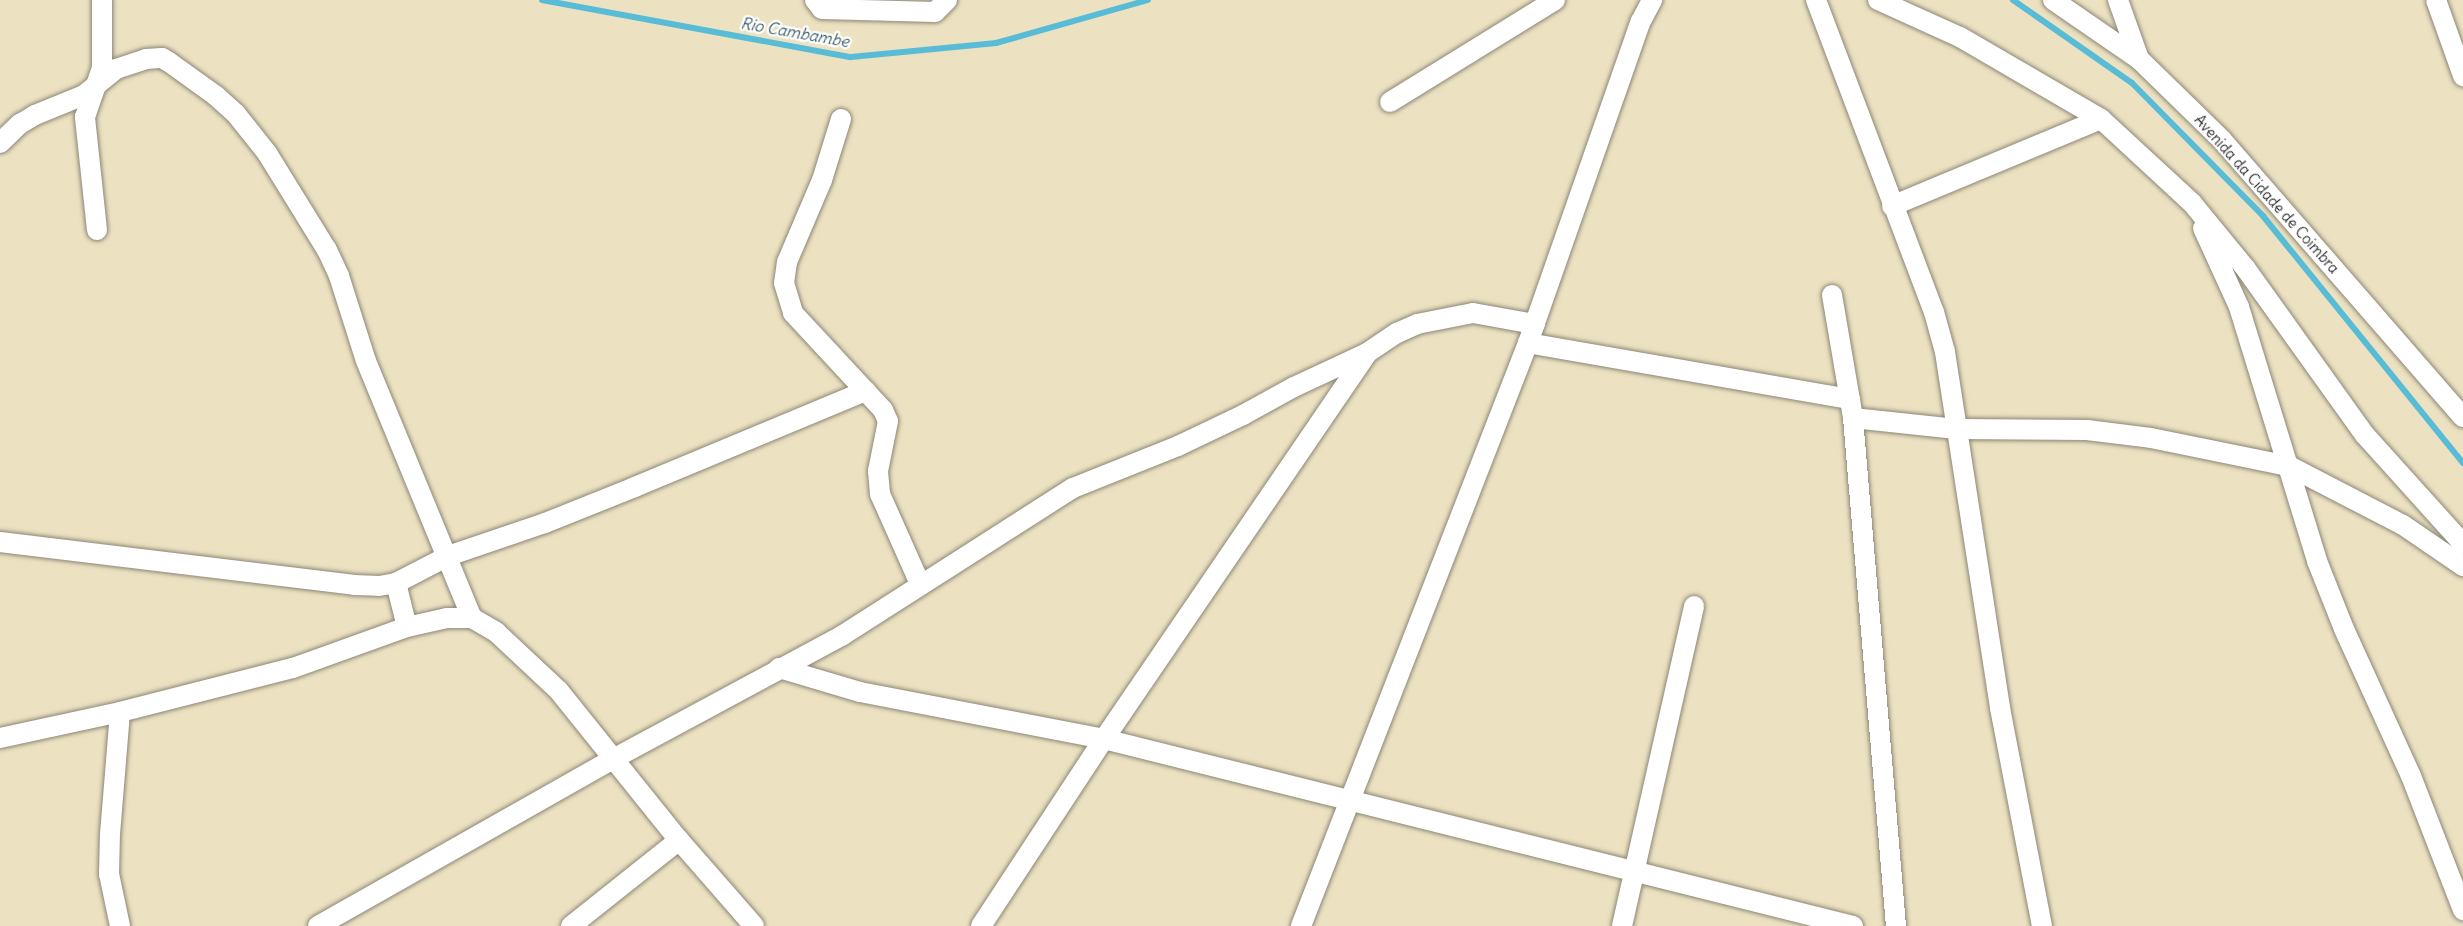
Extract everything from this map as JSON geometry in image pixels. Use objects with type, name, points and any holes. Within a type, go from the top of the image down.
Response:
[{"type":"street","points":[[98,230],[86,117],[102,68],[102,0]]},
{"type":"street","points":[[815,0],[822,9],[935,12],[947,0]]},
{"type":"street","points":[[1390,102],[1555,0]]},
{"type":"street","points":[[1301,926],[1528,343],[1641,21],[1652,0]]},
{"type":"street","points":[[1815,0],[1936,322],[1951,384],[2000,708],[2042,926]]},
{"type":"street","points":[[1878,0],[1960,37],[2101,118],[2192,203],[2246,268],[2365,435],[2463,544]]},
{"type":"street","name":"Avenida da Cidade de Coimbra","points":[[2053,0],[2139,60],[2222,140],[2460,415]]},
{"type":"street","points":[[2118,0],[2139,60]]},
{"type":"street","points":[[2436,0],[2463,76]]},
{"type":"street","points":[[0,143],[20,124],[35,115],[77,98],[116,69],[130,62],[162,58],[215,95],[236,114],[267,153],[327,249],[339,276],[375,381],[448,556],[471,618]]},
{"type":"street","points":[[1892,206],[2101,118]]},
{"type":"street","points":[[841,119],[822,180],[787,262],[784,283],[793,314],[883,410],[888,421],[878,471],[880,494],[920,584]]},
{"type":"street","points":[[2192,203],[2239,307],[2321,570],[2344,629],[2412,776],[2463,910]]},
{"type":"street","points":[[1832,295],[1852,408],[1896,926]]},
{"type":"street","points":[[318,926],[613,759],[843,635],[1073,488],[1178,446],[1243,415],[1293,387],[1367,353],[1397,333],[1445,317],[1473,313],[1535,324]]},
{"type":"street","points":[[1528,343],[1956,429],[2087,430],[2151,438],[2289,466],[2403,525],[2463,566]]},
{"type":"street","points":[[981,926],[1104,739],[1367,353]]},
{"type":"street","points":[[0,542],[354,585],[396,583],[448,556],[566,515],[734,448],[866,391]]},
{"type":"street","points":[[396,583],[407,627]]},
{"type":"street","points":[[1622,926],[1694,606]]},
{"type":"street","points":[[0,738],[120,712],[293,668],[407,627],[447,618],[471,618],[496,632],[559,691],[679,840],[754,926]]},
{"type":"street","points":[[779,668],[860,692],[1104,739],[1853,926]]},
{"type":"street","points":[[120,712],[110,834],[110,874],[120,926]]},
{"type":"street","points":[[571,926],[679,840]]},
{"type":"waterway","name":"Rio Cambambe","points":[[542,0],[851,57],[996,43],[1148,0]]},
{"type":"waterway","points":[[2013,0],[2132,83],[2263,216],[2463,463]]}]
